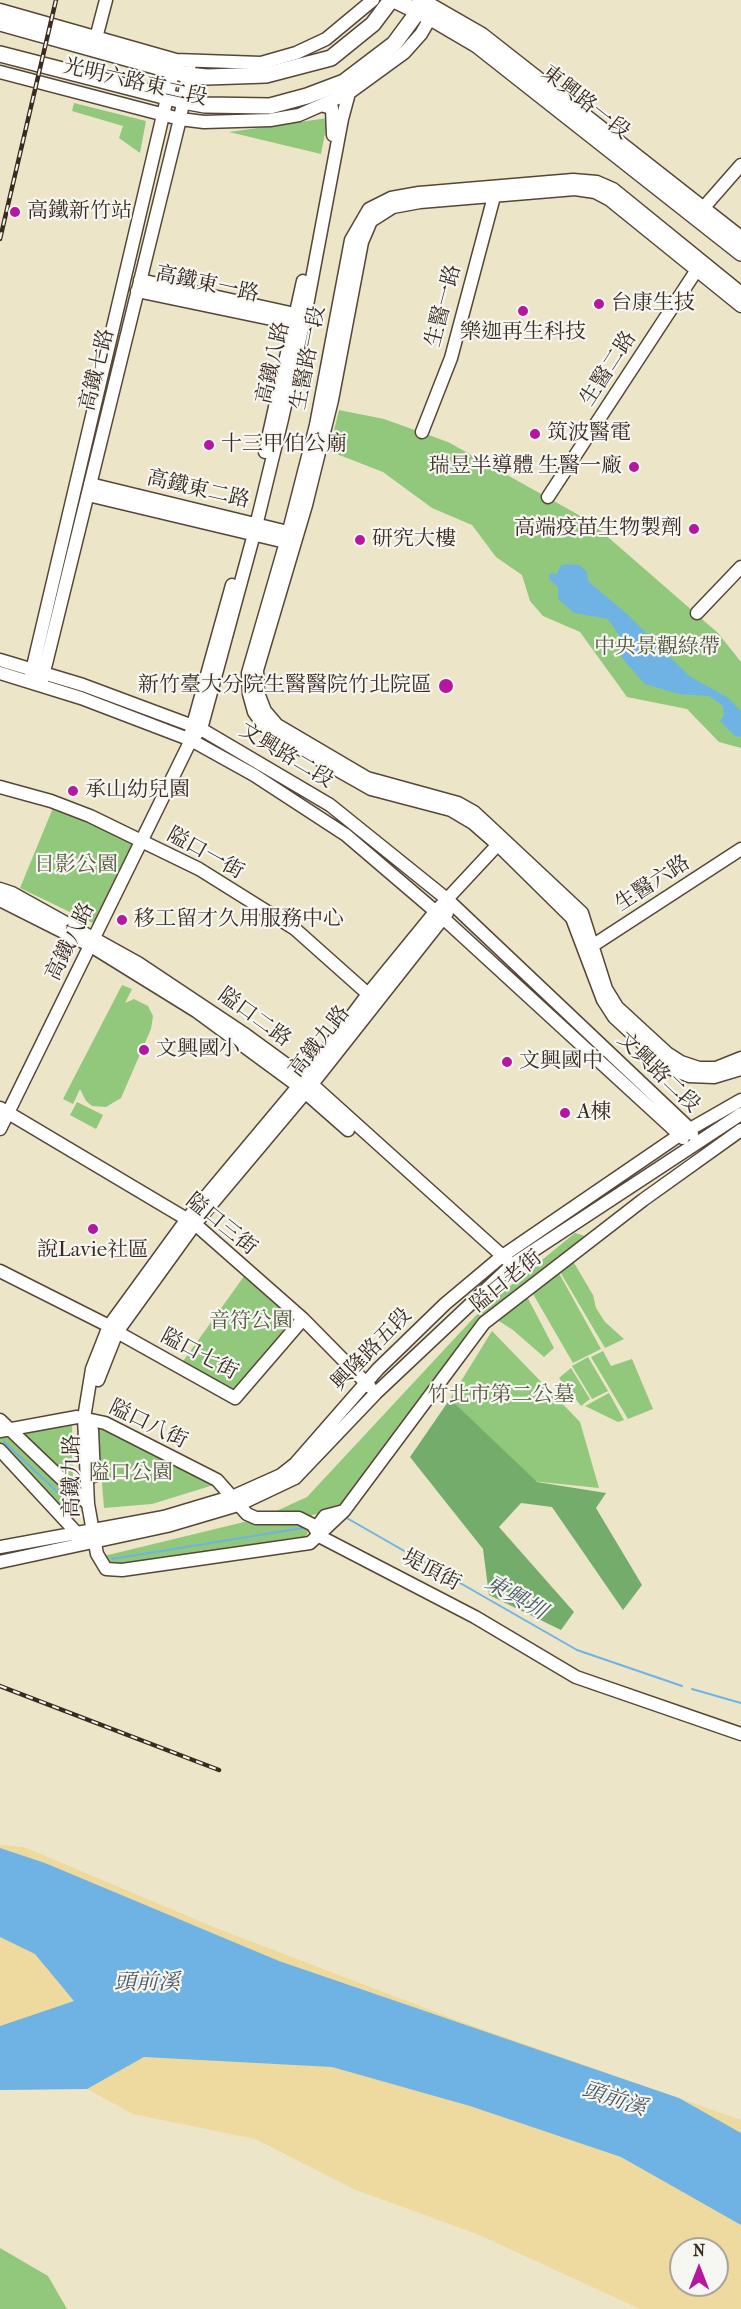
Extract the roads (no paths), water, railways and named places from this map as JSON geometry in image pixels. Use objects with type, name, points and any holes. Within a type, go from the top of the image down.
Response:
[{"type":"main road","name":"光明六路東二段","points":[[1,11],[182,67],[207,77],[266,75],[331,58],[373,24],[392,0]]},
{"type":"main road","name":"東興路一段","points":[[392,0],[426,8],[699,213],[741,239]]},
{"type":"main road","name":"光明六路東二段","points":[[0,54],[183,101],[205,105],[270,106],[307,96],[344,82],[394,44],[426,8]]},
{"type":"main road","name":"東興路一段","points":[[699,213],[741,253]]},
{"type":"street","points":[[96,38],[106,0]]},
{"type":"street","name":"光明六路東二段","points":[[1,11],[96,38],[182,67],[261,63],[296,53],[326,39],[373,0]]},
{"type":"street","name":"光明六路東二段","points":[[0,72],[180,119],[204,122],[270,120],[299,115],[324,106],[349,93],[404,53],[426,8]]},
{"type":"street","name":"高鐵七路","points":[[37,677],[168,97],[182,67]]},
{"type":"street","name":"高鐵七路","points":[[37,677],[89,490],[180,119],[183,101],[182,67]]},
{"type":"street","name":"高鐵八路","points":[[0,1129],[4,1110],[93,942],[196,728],[252,528],[349,93]]},
{"type":"street","name":"高鐵八路","points":[[300,320],[333,137],[332,108],[324,106]]},
{"type":"street","points":[[699,213],[741,165]]},
{"type":"street","name":"生醫路一段","points":[[590,948],[572,918],[474,813],[458,803],[367,778],[277,725],[265,711],[258,693],[257,670],[292,538],[316,425],[362,243],[371,221],[393,207],[402,205],[495,193],[575,189],[595,192],[610,200],[700,267],[741,293]]},
{"type":"street","name":"生醫一路","points":[[422,432],[451,358],[495,193]]},
{"type":"street","name":"生醫路一段","points":[[700,267],[741,306]]},
{"type":"street","name":"生醫二路","points":[[548,497],[700,267]]},
{"type":"street","name":"高鐵東一路","points":[[139,285],[300,320]]},
{"type":"street","name":"高鐵東二路","points":[[89,490],[292,538]]},
{"type":"street","points":[[697,614],[741,567]]},
{"type":"street","name":"文興路二段","points":[[0,660],[191,740],[254,775],[346,835],[439,915],[678,1136],[695,1144]]},
{"type":"street","name":"文興路二段","points":[[0,673],[37,677],[196,728],[330,805],[451,903],[690,1130],[695,1144]]},
{"type":"street","name":"隘口一街","points":[[0,788],[51,801],[199,869],[295,929],[368,994]]},
{"type":"street","name":"高鐵九路","points":[[305,1085],[368,994],[503,845]]},
{"type":"street","name":"生醫六路","points":[[590,948],[741,849]]},
{"type":"street","name":"隘口二路","points":[[0,889],[93,942],[305,1085],[509,1268]]},
{"type":"street","name":"隘口二路","points":[[0,900],[93,942]]},
{"type":"street","name":"高鐵九路","points":[[95,1544],[88,1504],[88,1419],[92,1369],[113,1329],[191,1221],[305,1085],[439,915]]},
{"type":"street","points":[[590,948],[616,1007],[667,1053],[681,1062],[699,1068],[716,1068],[741,1058]]},
{"type":"street","points":[[590,948],[596,983],[615,1017],[669,1068],[689,1076],[714,1077],[741,1068]]},
{"type":"street","name":"興隆路五段","points":[[236,1501],[281,1475],[295,1464],[365,1383],[445,1304],[498,1260],[678,1136],[741,1100]]},
{"type":"street","name":"隘口三街","points":[[4,1110],[191,1221],[303,1318],[376,1393]]},
{"type":"street","name":"興隆路五段","points":[[0,1547],[76,1538],[95,1544],[167,1526],[295,1479],[376,1393],[509,1268],[741,1114]]},
{"type":"street","name":"隘口老街","points":[[95,1544],[106,1569],[122,1570],[310,1543],[344,1511],[484,1323],[644,1200],[741,1130]]},
{"type":"street","name":"隘口七街","points":[[0,1271],[113,1329],[235,1398],[303,1318]]},
{"type":"street","name":"高鐵九路","points":[[88,1419],[95,1544]]},
{"type":"street","name":"隘口八街","points":[[2,1427],[88,1419],[105,1423],[217,1480],[236,1501]]},
{"type":"street","points":[[2,1427],[88,1504]]},
{"type":"street","points":[[0,1450],[76,1538]]},
{"type":"street","points":[[236,1501],[256,1518],[325,1516],[344,1511]]},
{"type":"street","points":[[319,1536],[319,1524],[325,1516]]},
{"type":"street","name":"堤頂街","points":[[299,1518],[313,1525],[319,1536],[475,1617],[576,1677],[741,1734]]},
{"type":"street","name":"興隆路五段","points":[[0,1562],[76,1538]]},
{"type":"water","points":[[579,565],[587,572],[588,581],[627,614],[689,676],[727,697],[741,711],[741,737],[735,736],[720,721],[724,715],[723,706],[709,696],[679,694],[645,684],[622,658],[619,635],[608,619],[574,613],[558,599],[558,587],[549,579],[550,573],[557,574],[560,566]]},
{"type":"water","name":"頭前溪","points":[[0,1848],[45,1863],[279,1961],[679,2098],[741,2133],[741,2225],[621,2157],[470,2106],[332,2067],[144,2057],[87,2089],[0,2090],[0,2026],[74,2001],[35,1954],[0,1937]]},
{"type":"waterway","name":"東興圳","points":[[4,1442],[64,1498]]},
{"type":"waterway","name":"東興圳","points":[[345,1517],[577,1650],[682,1686]]},
{"type":"waterway","name":"東興圳","points":[[112,1559],[303,1528]]},
{"type":"waterway","name":"東興圳","points":[[692,1689],[741,1703]]},
{"type":"railway","points":[[0,239],[56,0]]},
{"type":"railway","points":[[0,1686],[219,1770]]},
{"type":"place","name":"高鐵新竹站","points":[[15,212]]},
{"type":"place","name":"台康生技","points":[[599,304]]},
{"type":"place","name":"樂迦再生科技","points":[[523,311]]},
{"type":"place","name":"筑波醫電","points":[[535,434]]},
{"type":"place","name":"十三甲伯公廟","points":[[209,445]]},
{"type":"place","name":"瑞昱半導體 生醫一廠","points":[[634,467]]},
{"type":"place","name":"高端疫苗生物製劑","points":[[694,529]]},
{"type":"place","name":"研究大樓","points":[[360,540]]},
{"type":"place","name":"新竹臺大分院生醫醫院竹北院區","points":[[446,686]]},
{"type":"place","name":"承山幼兒園","points":[[73,791]]},
{"type":"place","name":"移工留才久用服務中心","points":[[122,920]]},
{"type":"place","name":"文興國小","points":[[144,1050]]},
{"type":"place","name":"文興國中","points":[[507,1062]]},
{"type":"place","name":"A棟","points":[[565,1113]]},
{"type":"place","name":"說Lavie社區","points":[[93,1229]]},
{"type":"park label","name":"中央景觀綠帶","points":[[657,648]]},
{"type":"park label","name":"日影公園","points":[[76,866]]},
{"type":"park label","name":"音符公園","points":[[251,1322]]},
{"type":"park label","name":"竹北市第二公墓","points":[[501,1396]]},
{"type":"park label","name":"隘口公園","points":[[131,1474]]}]
